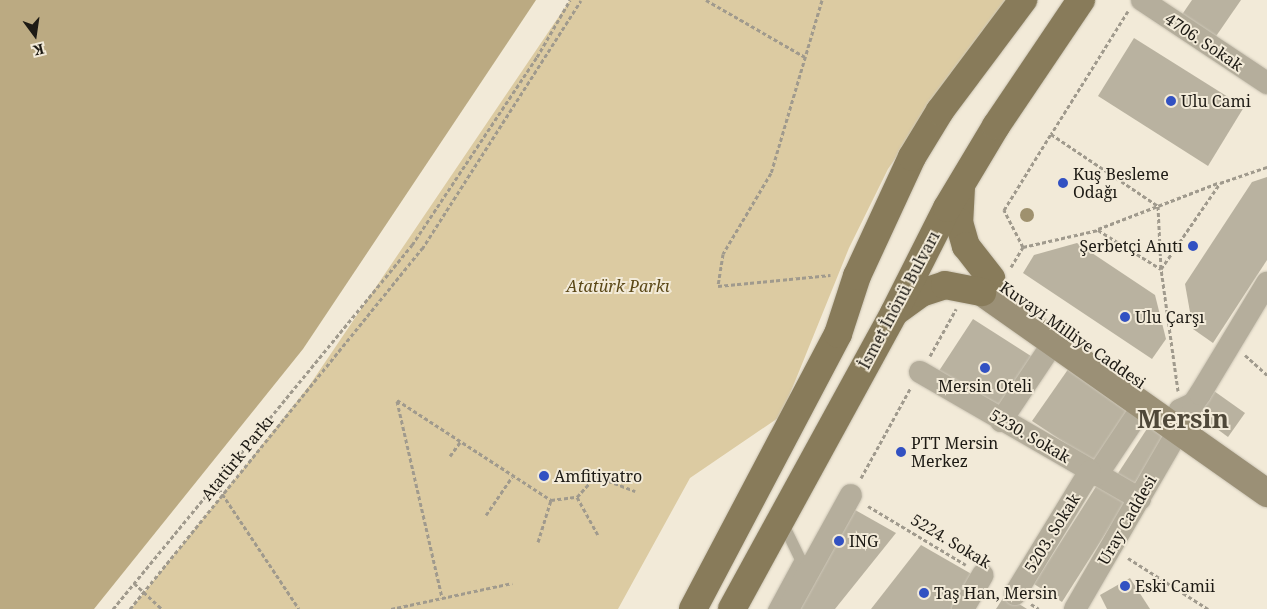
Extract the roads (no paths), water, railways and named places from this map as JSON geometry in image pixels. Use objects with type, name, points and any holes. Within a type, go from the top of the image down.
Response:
[{"type":"main road","points":[[693,609],[838,334],[857,276],[912,157],[940,111],[1023,0]]},
{"type":"main road","name":"İsmet İnönü Bulvarı","points":[[732,609],[894,313],[961,185],[1081,0]]},
{"type":"main road","points":[[961,185],[959,222],[966,246],[991,285]]},
{"type":"main road","points":[[894,313],[921,293],[946,285],[991,285]]},
{"type":"street","name":"4706. Sokak","points":[[1136,4],[1267,84]]},
{"type":"street","name":"Uray Caddesi","points":[[1075,609],[1140,499],[1179,420],[1196,399],[1267,283]]},
{"type":"street","name":"Kuvayi Milliye Caddesi","points":[[991,285],[1054,343],[1143,406],[1179,420]]},
{"type":"street","name":"Kuvayi Milliye Caddesi","points":[[991,285],[1179,420],[1267,493]]},
{"type":"street","points":[[1001,421],[1054,343]]},
{"type":"street","name":"5230. Sokak","points":[[920,372],[1001,421],[1140,499]]},
{"type":"street","name":"5203. Sokak","points":[[1015,594],[1094,473],[1143,406]]},
{"type":"street","points":[[788,609],[851,495]]},
{"type":"street","points":[[963,609],[983,575]]},
{"type":"lane","points":[[773,609],[800,559],[781,520]]},
{"type":"place","name":"Ulu Cami","points":[[1171,101]]},
{"type":"place","name":"Kuş Besleme Odağı","points":[[1063,183]]},
{"type":"place","name":"Şerbetçi Anıtı","points":[[1193,246]]},
{"type":"place","name":"Ulu Çarşı","points":[[1125,317]]},
{"type":"place","name":"Mersin Oteli","points":[[985,368]]},
{"type":"place","name":"PTT Mersin Merkez","points":[[901,452]]},
{"type":"place","name":"Amfitiyatro","points":[[544,476]]},
{"type":"place","name":"ING","points":[[839,541]]},
{"type":"place","name":"Eski Camii","points":[[1125,586]]},
{"type":"place","name":"Taş Han, Mersin","points":[[924,593]]},
{"type":"district","name":"Mersin","points":[[1183,419]]},
{"type":"park label","name":"Atatürk Parkı","points":[[618,286]]}]
